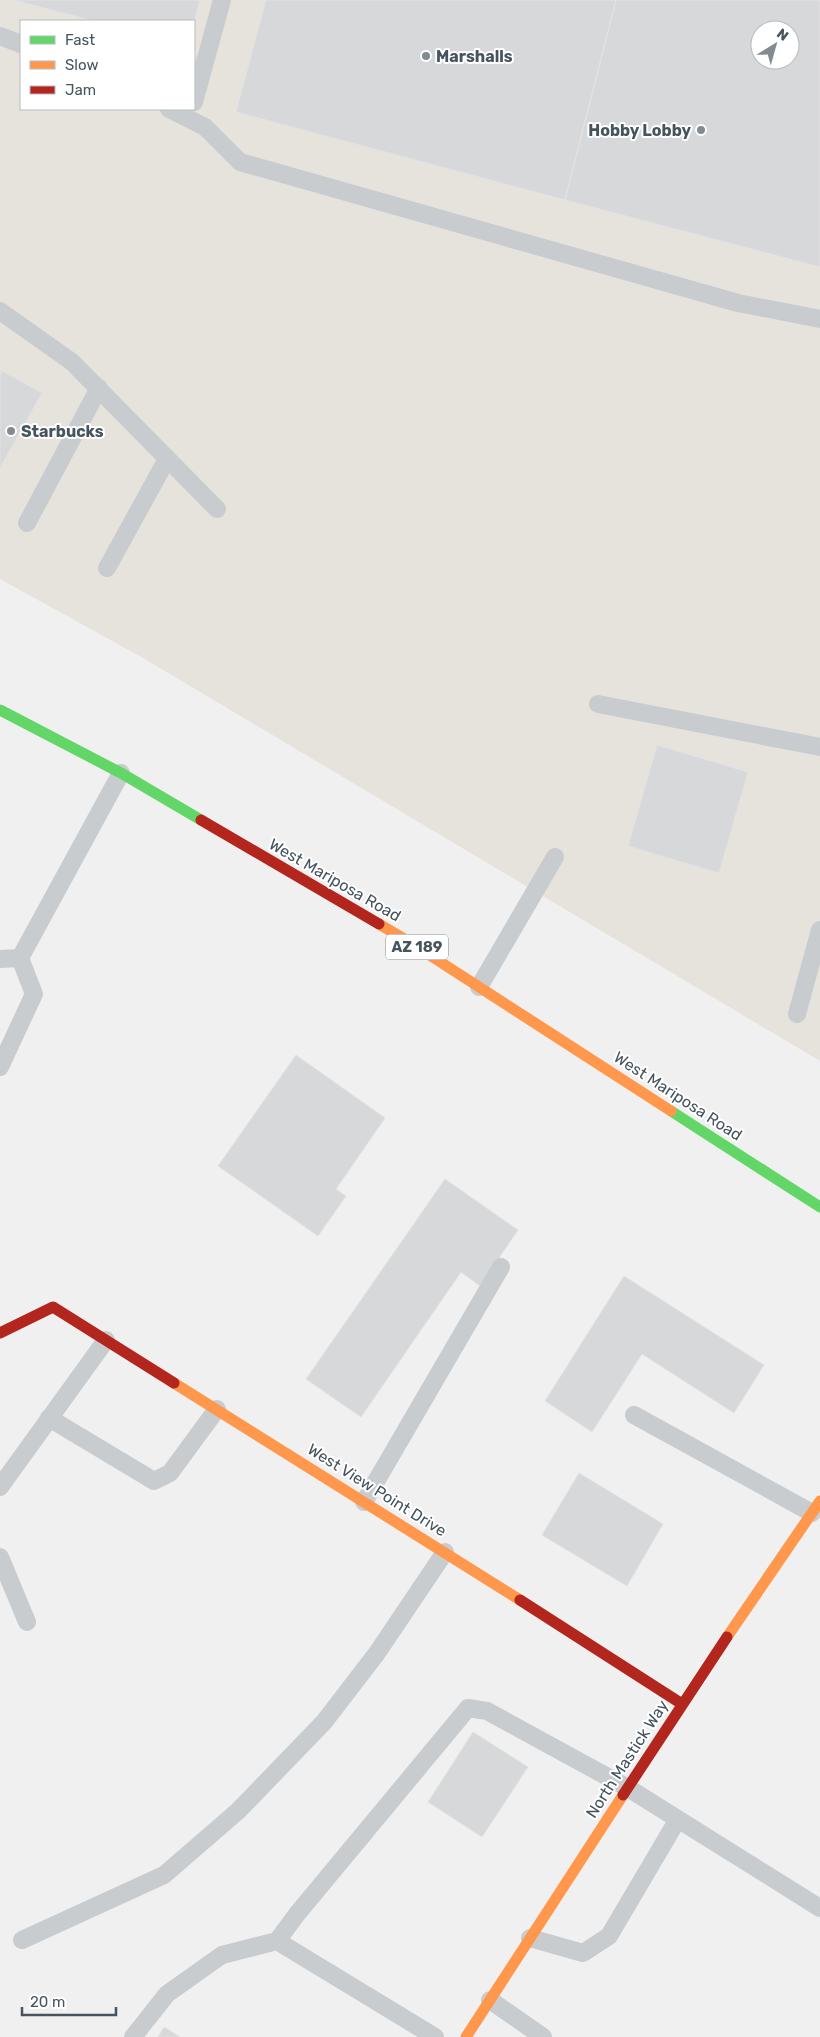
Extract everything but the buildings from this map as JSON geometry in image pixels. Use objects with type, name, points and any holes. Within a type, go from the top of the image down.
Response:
[{"type":"street","name":"West Mariposa Road","points":[[0,710],[122,773],[411,943],[820,1207]]},
{"type":"street","name":"West View Point Drive","points":[[0,1333],[53,1306],[445,1552],[682,1704]]},
{"type":"street","name":"North Mastick Way","points":[[466,2037],[682,1704],[816,1507]]},
{"type":"lane","points":[[195,99],[222,0]]},
{"type":"lane","points":[[0,36],[20,44]]},
{"type":"lane","points":[[192,110],[205,127],[240,162],[738,303],[820,319]]},
{"type":"lane","points":[[0,310],[72,362],[217,509]]},
{"type":"lane","points":[[27,523],[99,388]]},
{"type":"lane","points":[[107,568],[167,458]]},
{"type":"lane","points":[[598,704],[820,747]]},
{"type":"lane","points":[[20,958],[122,773]]},
{"type":"lane","points":[[479,987],[555,857]]},
{"type":"lane","points":[[797,1014],[820,930]]},
{"type":"lane","points":[[0,958],[20,958]]},
{"type":"lane","points":[[0,1067],[34,994],[20,958]]},
{"type":"lane","points":[[364,1502],[501,1267]]},
{"type":"lane","points":[[0,1487],[106,1340]]},
{"type":"lane","points":[[49,1418],[154,1481],[170,1473],[217,1409]]},
{"type":"lane","points":[[634,1415],[816,1507]]},
{"type":"lane","points":[[22,1940],[164,1875],[238,1810],[324,1722],[377,1653],[445,1552]]},
{"type":"lane","points":[[0,1557],[26,1622]]},
{"type":"lane","points":[[133,2037],[167,1994],[222,1955],[277,1941],[297,1914],[468,1708],[487,1711],[628,1788],[820,1908]]},
{"type":"lane","points":[[530,1938],[583,1953],[609,1936],[678,1819]]},
{"type":"lane","points":[[277,1941],[435,2037]]},
{"type":"lane","points":[[490,2000],[543,2037]]},
{"type":"shaded area","points":[[0,0],[820,0],[820,1061],[143,658],[0,579]]},
{"type":"traffic: fast","points":[[0,710],[121,773],[201,820]]},
{"type":"traffic: fast","points":[[671,1111],[820,1207]]},
{"type":"traffic: slow","points":[[379,924],[671,1111]]},
{"type":"traffic: slow","points":[[174,1383],[520,1600]]},
{"type":"traffic: slow","points":[[727,1637],[820,1501]]},
{"type":"traffic: slow","points":[[466,2037],[623,1795]]},
{"type":"traffic: jam","points":[[201,820],[379,924]]},
{"type":"traffic: jam","points":[[0,1333],[53,1307],[174,1383]]},
{"type":"traffic: jam","points":[[520,1600],[682,1704]]},
{"type":"traffic: jam","points":[[623,1795],[727,1637]]},
{"type":"place","name":"Marshalls","points":[[426,56]]},
{"type":"place","name":"Hobby Lobby","points":[[701,130]]},
{"type":"place","name":"Starbucks","points":[[11,431]]}]
